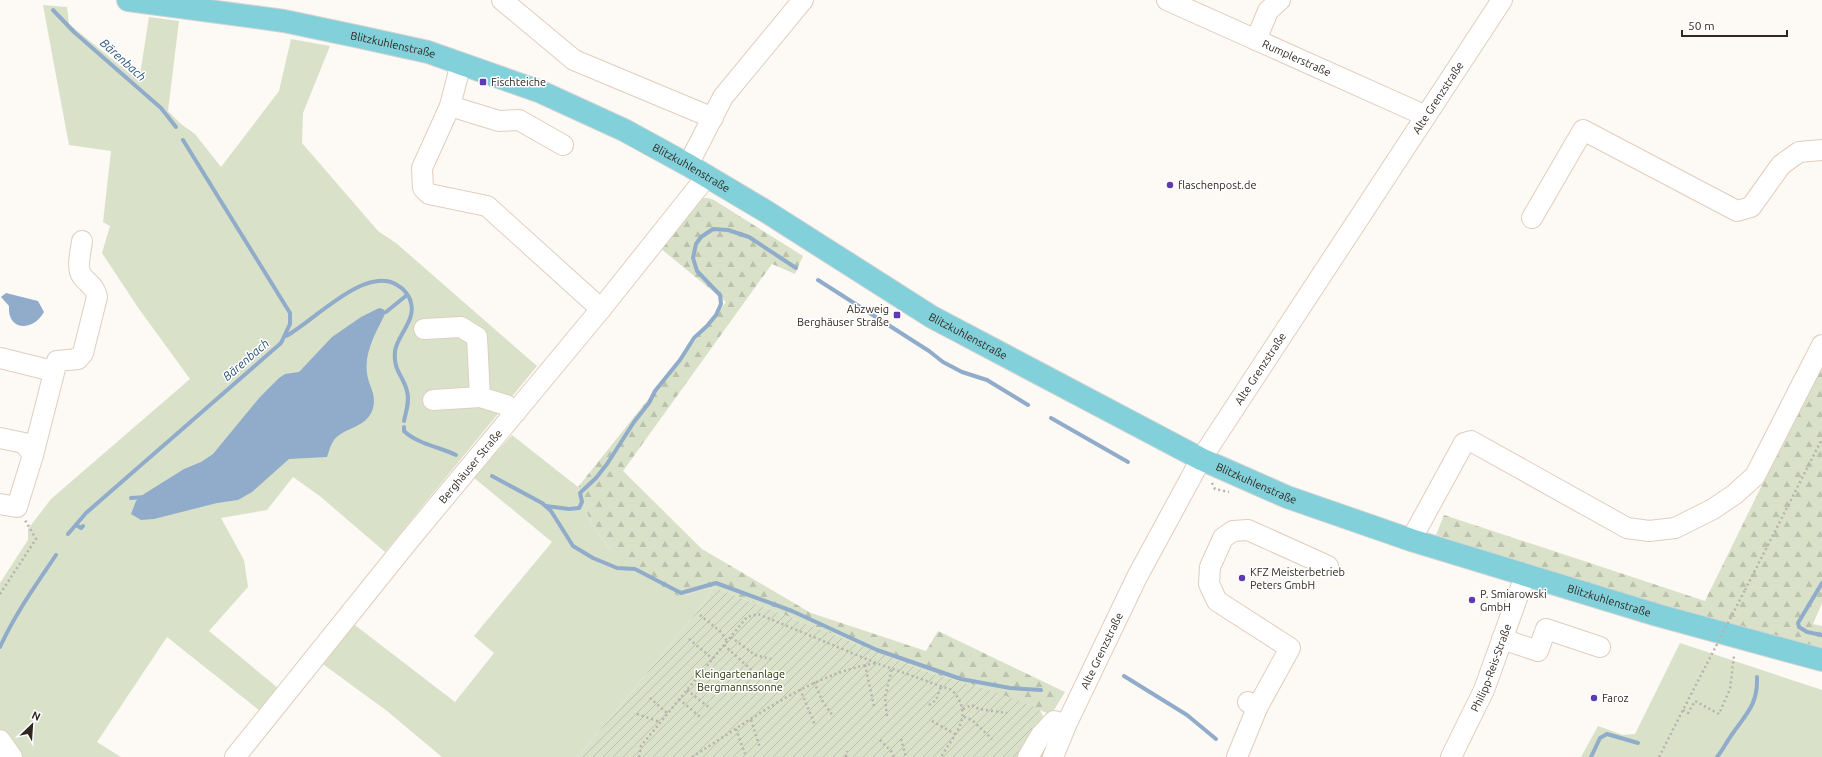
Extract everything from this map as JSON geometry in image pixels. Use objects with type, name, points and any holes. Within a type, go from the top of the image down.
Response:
[{"type":"main road","name":"Blitzkuhlenstraße","points":[[128,0],[305,25],[428,52],[542,92],[624,130],[688,165],[792,227],[932,317],[1201,459],[1287,497],[1411,540],[1657,615],[1822,660]]},
{"type":"street","points":[[502,0],[574,60],[712,118]]},
{"type":"street","points":[[688,165],[723,97],[803,0]]},
{"type":"street","name":"Rumplerstraße","points":[[1167,0],[1426,116]]},
{"type":"street","points":[[1256,40],[1268,10],[1280,0]]},
{"type":"street","name":"Alte Grenzstraße","points":[[1053,757],[1066,725],[1137,577],[1201,459],[1502,0]]},
{"type":"street","points":[[461,64],[450,106],[422,168],[423,188],[429,194],[487,206],[601,309]]},
{"type":"street","points":[[450,106],[499,121],[519,120],[563,145]]},
{"type":"street","points":[[1532,218],[1583,130],[1737,212],[1751,208],[1781,165],[1799,152],[1822,150]]},
{"type":"street","name":"Berghäuser Straße","points":[[235,757],[410,538],[601,309],[707,176]]},
{"type":"street","points":[[9,505],[33,455],[53,371],[57,362],[78,359],[83,353],[97,297],[95,290],[82,276],[79,270],[82,241]]},
{"type":"street","points":[[424,329],[461,327],[476,337],[480,397]]},
{"type":"street","points":[[1411,540],[1464,443],[1471,441],[1627,528],[1649,531],[1675,528],[1713,509],[1735,494],[1755,476],[1822,346]]},
{"type":"street","points":[[0,358],[53,371]]},
{"type":"street","points":[[433,400],[480,397],[506,405],[516,412]]},
{"type":"street","points":[[0,438],[24,443],[33,455]]},
{"type":"street","points":[[1237,757],[1253,705],[1290,648],[1217,601],[1209,584],[1210,567],[1223,538],[1233,531],[1248,530],[1328,566]]},
{"type":"street","name":"Philipp-Reis-Straße","points":[[1451,757],[1484,690],[1525,576]]},
{"type":"street","points":[[1502,639],[1538,651],[1546,629],[1600,647]]},
{"type":"street","points":[[1028,757],[1041,735],[1054,721],[1066,725]]},
{"type":"street","points":[[0,740],[12,757]]},
{"type":"path","points":[[1659,757],[1822,439]]},
{"type":"path","points":[[0,594],[36,539],[9,505]]},
{"type":"path","points":[[639,757],[641,746],[667,713],[747,617],[758,614],[876,663],[952,690],[958,697],[963,709],[964,717],[941,757]]},
{"type":"path","points":[[700,615],[721,632],[727,641]]},
{"type":"path","points":[[731,637],[755,655],[771,659]]},
{"type":"path","points":[[689,639],[712,659]]},
{"type":"path","points":[[724,645],[757,675]]},
{"type":"path","points":[[1683,709],[1688,713],[1695,701],[1719,714],[1730,689],[1734,652]]},
{"type":"path","points":[[692,757],[800,689],[834,673],[876,663]]},
{"type":"path","points":[[865,665],[874,706]]},
{"type":"path","points":[[887,716],[885,697],[892,668]]},
{"type":"path","points":[[814,682],[823,702],[833,716]]},
{"type":"path","points":[[929,705],[936,700],[941,686]]},
{"type":"path","points":[[800,689],[815,725]]},
{"type":"path","points":[[687,690],[711,708]]},
{"type":"path","points":[[650,698],[667,713]]},
{"type":"path","points":[[679,699],[700,717]]},
{"type":"path","points":[[963,709],[972,705],[979,709],[1007,713]]},
{"type":"path","points":[[637,714],[660,722]]},
{"type":"path","points":[[964,717],[972,720],[992,739]]},
{"type":"path","points":[[751,720],[760,748]]},
{"type":"path","points":[[932,721],[955,734]]},
{"type":"path","points":[[736,729],[745,754]]},
{"type":"path","points":[[901,739],[906,757]]},
{"type":"path","points":[[880,740],[891,751],[894,757]]},
{"type":"path","points":[[846,757],[847,751]]},
{"type":"green space","points":[[43,5],[67,7],[69,24],[139,81],[149,17],[179,21],[168,111],[181,124],[195,134],[221,167],[279,91],[291,39],[330,46],[303,113],[302,143],[378,231],[396,243],[537,366],[385,552],[321,497],[293,477],[267,510],[221,518],[244,560],[248,587],[209,631],[278,688],[260,711],[167,637],[97,742],[121,757],[14,757],[0,740],[0,583],[28,540],[28,529],[51,499],[190,379],[139,309],[102,253],[110,226],[103,222],[111,151],[69,145]]},
{"type":"green space","points":[[701,198],[714,200],[803,256],[795,274],[772,264],[623,471],[702,549],[811,613],[926,651],[938,631],[1065,692],[1051,715],[1040,710],[1053,737],[1042,757],[995,757],[991,690],[930,673],[714,587],[678,596],[641,574],[609,548],[591,523],[578,487],[726,302],[660,248]]},
{"type":"green space","points":[[1822,363],[1822,603],[1813,624],[1822,626],[1822,650],[1634,600],[1436,535],[1444,515],[1705,601]]},
{"type":"green space","points":[[512,435],[578,487],[591,523],[609,548],[686,595],[714,587],[702,606],[578,757],[442,757],[387,711],[320,662],[351,622],[455,702],[494,653],[474,636],[552,542],[473,477]]},
{"type":"green space","name":"Kleingartenanlage Bergmannssonne","points":[[714,587],[930,673],[991,690],[1040,709],[1020,757],[578,757],[702,606]]},
{"type":"green space","points":[[1680,643],[1822,690],[1822,757],[1581,757],[1598,726],[1623,735],[1635,734]]},
{"type":"water","points":[[6,293],[38,301],[44,312],[34,323],[22,326],[16,324],[9,314],[9,306],[1,297]]},
{"type":"water","points":[[379,308],[386,312],[372,341],[367,357],[367,373],[374,398],[373,408],[366,420],[344,432],[334,440],[327,457],[289,459],[252,492],[238,500],[217,503],[154,519],[141,520],[131,514],[136,501],[144,494],[184,469],[201,462],[213,454],[260,397],[279,378],[285,374],[299,372],[332,337],[361,317]]},
{"type":"waterway","name":"Bärenbach","points":[[53,10],[74,32],[161,108],[176,127]]},
{"type":"waterway","name":"Bärenbach","points":[[68,534],[86,513],[281,343],[290,324],[290,313],[183,140]]},
{"type":"waterway","points":[[546,506],[569,509],[579,508],[582,502],[580,493],[596,478],[607,464],[634,422],[649,403],[655,391],[680,360],[694,338],[716,315],[721,304],[720,295],[697,271],[693,258],[696,244],[701,237],[713,229],[728,230],[749,237],[796,268]]},
{"type":"waterway","points":[[818,280],[929,351],[943,362],[962,372],[987,380],[1028,405]]},
{"type":"waterway","points":[[286,336],[355,289],[370,283],[384,281],[399,286],[406,292],[412,309],[409,322],[396,345],[395,351],[395,363],[408,395],[404,421]]},
{"type":"waterway","points":[[386,312],[407,295]]},
{"type":"waterway","points":[[1051,418],[1128,462]]},
{"type":"waterway","points":[[404,427],[404,431],[415,439],[456,455]]},
{"type":"waterway","points":[[492,476],[542,503],[551,511],[573,546],[593,558],[617,568],[635,569],[681,593],[716,583],[792,611],[877,650],[961,679],[1010,688],[1041,690]]},
{"type":"waterway","points":[[131,498],[146,497]]},
{"type":"waterway","points":[[76,525],[81,528],[83,526]]},
{"type":"waterway","name":"Bärenbach","points":[[0,647],[19,611],[56,555]]},
{"type":"waterway","points":[[1822,583],[1798,623],[1799,627],[1807,632],[1822,635]]},
{"type":"waterway","points":[[1124,676],[1187,715],[1216,739]]},
{"type":"waterway","points":[[1717,757],[1751,708],[1756,694],[1757,677]]},
{"type":"waterway","points":[[1591,757],[1600,738],[1607,734],[1638,743]]},
{"type":"place","name":"Fischteiche","points":[[483,82]]},
{"type":"place","name":"flaschenpost.de","points":[[1170,185]]},
{"type":"place","name":"Abzweig Berghäuser Straße","points":[[897,315]]},
{"type":"place","name":"KFZ Meisterbetrieb Peters GmbH","points":[[1242,578]]},
{"type":"place","name":"P. Smiarowski GmbH","points":[[1472,600]]},
{"type":"place","name":"Faroz","points":[[1594,698]]}]
